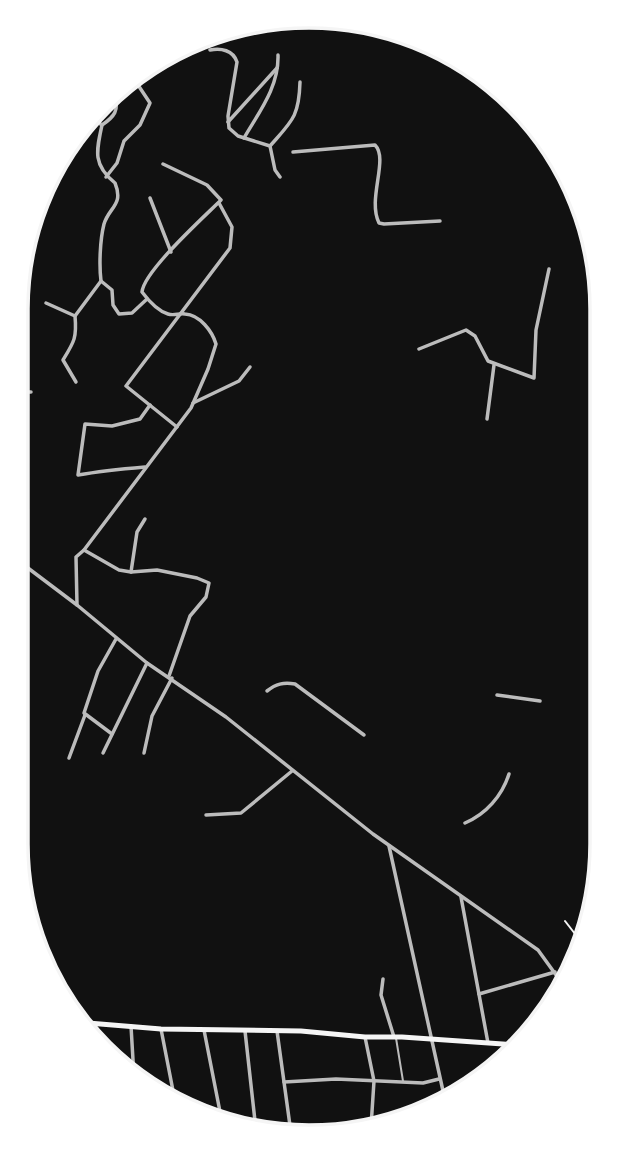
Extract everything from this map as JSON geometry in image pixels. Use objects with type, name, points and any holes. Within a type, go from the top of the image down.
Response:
[{"type":"main road","points":[[94,1023],[161,1029],[245,1029],[507,1044]]},
{"type":"street","points":[[210,50],[225,50],[235,57],[237,62],[227,122],[233,133],[270,146]]},
{"type":"street","points":[[244,138],[272,90],[278,55]]},
{"type":"street","points":[[227,122],[278,66]]},
{"type":"street","points":[[280,177],[275,170],[270,146],[297,111],[300,82]]},
{"type":"street","points":[[106,177],[117,163],[124,141],[140,125],[150,103],[138,86]]},
{"type":"street","points":[[76,382],[63,360],[72,350],[75,316],[102,281],[104,224],[116,206],[118,194],[116,183],[106,177],[96,153],[102,125],[113,118],[115,106]]},
{"type":"street","points":[[293,152],[375,145],[382,158],[376,182],[375,211],[379,223],[440,221]]},
{"type":"street","points":[[163,164],[207,185],[221,201],[219,203],[232,227],[230,247],[126,386],[177,427]]},
{"type":"street","points":[[150,198],[171,251]]},
{"type":"street","points":[[77,605],[76,557],[177,427],[193,402],[208,369],[216,344],[209,329],[197,318],[187,314],[168,314],[147,299],[142,292],[145,281],[219,203]]},
{"type":"street","points":[[419,349],[466,330],[473,333],[485,357],[494,365],[534,378],[536,330],[549,269]]},
{"type":"street","points":[[102,281],[111,290],[113,305],[119,314],[132,313],[147,299]]},
{"type":"street","points":[[46,303],[75,316]]},
{"type":"street","points":[[487,419],[494,365]]},
{"type":"street","points":[[193,402],[239,381],[250,367]]},
{"type":"street","points":[[145,467],[78,475],[85,424],[112,426],[140,419],[150,405]]},
{"type":"street","points":[[131,572],[137,532],[145,519]]},
{"type":"street","points":[[84,550],[119,570],[157,570],[209,583],[206,597],[190,616],[171,677],[152,716],[144,753]]},
{"type":"street","points":[[28,568],[147,663],[226,717],[389,846],[538,950],[556,972],[479,993]]},
{"type":"street","points":[[69,758],[98,671],[116,639]]},
{"type":"street","points":[[103,752],[147,663]]},
{"type":"street","points":[[267,691],[285,682],[295,684],[364,735]]},
{"type":"street","points":[[497,695],[540,701]]},
{"type":"street","points":[[85,715],[112,734]]},
{"type":"street","points":[[206,815],[241,813],[292,771]]},
{"type":"street","points":[[465,824],[480,816],[496,800],[506,785],[509,774]]},
{"type":"street","points":[[389,846],[442,1091]]},
{"type":"street","points":[[461,896],[488,1043]]},
{"type":"street","points":[[383,979],[381,995],[395,1037]]},
{"type":"street","points":[[131,1025],[133,1063]]},
{"type":"street","points":[[161,1029],[173,1090]]},
{"type":"street","points":[[245,1029],[255,1120]]},
{"type":"street","points":[[204,1030],[220,1110]]},
{"type":"street","points":[[277,1031],[290,1124]]},
{"type":"street","points":[[365,1037],[374,1081],[372,1118]]},
{"type":"street","points":[[284,1082],[336,1079],[424,1083],[439,1079]]},
{"type":"lane","points":[[395,1037],[403,1082]]},
{"type":"path","points":[[565,921],[575,934]]}]
